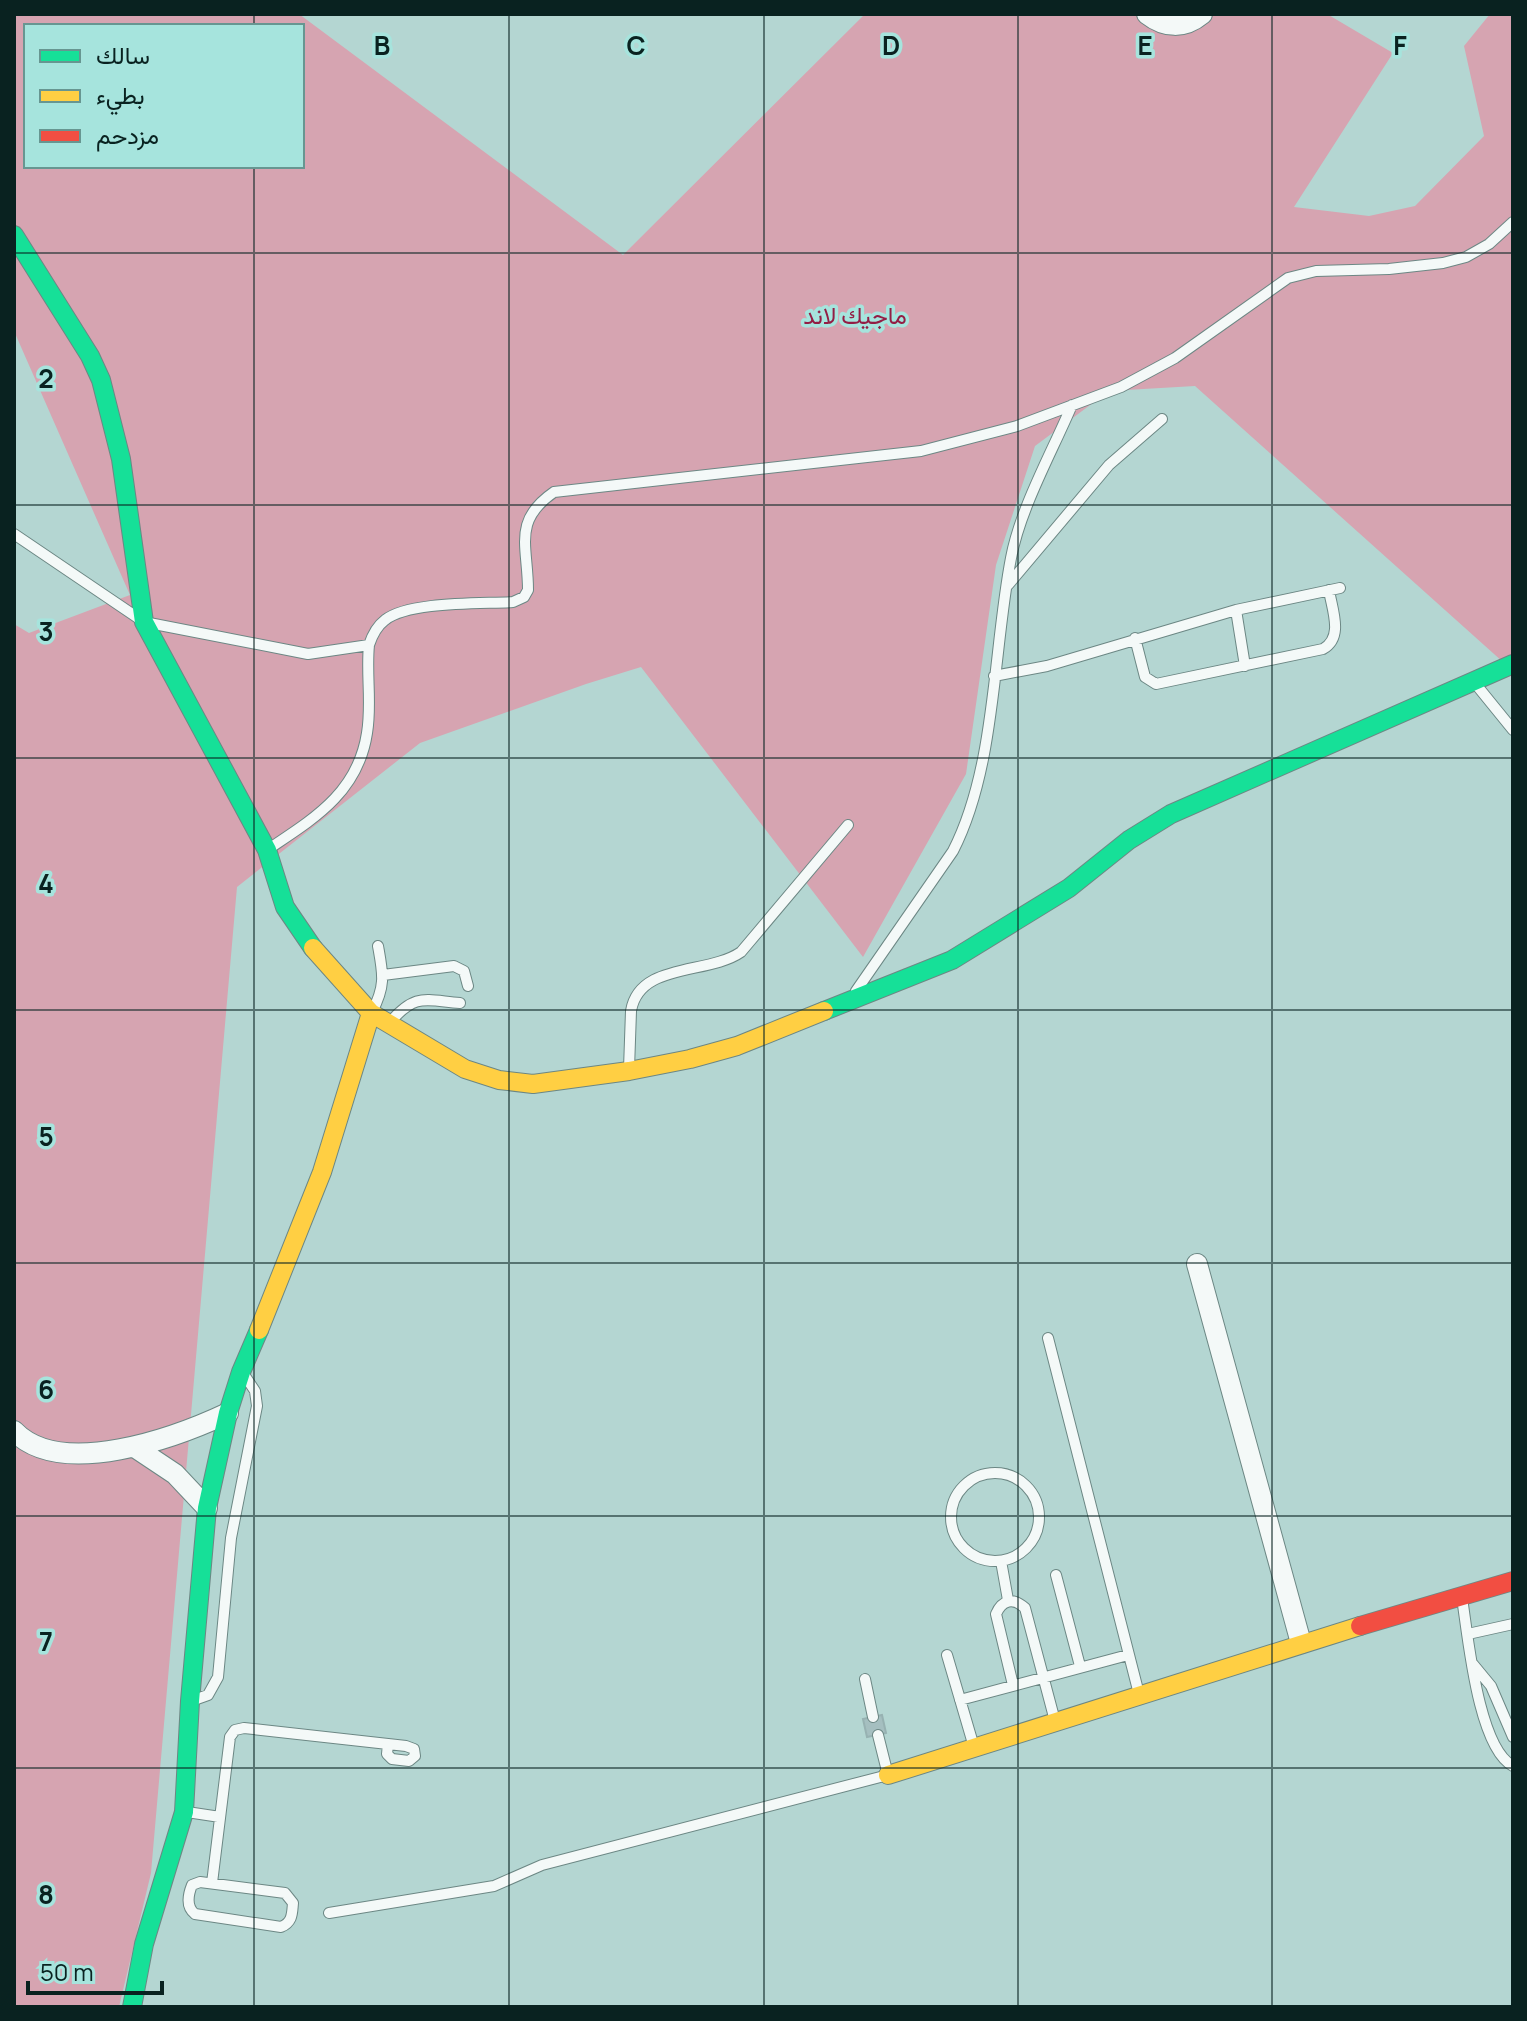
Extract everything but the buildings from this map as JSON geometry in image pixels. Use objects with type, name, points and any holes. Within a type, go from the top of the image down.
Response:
[{"type":"street","points":[[1147,14],[1164,25],[1179,25],[1202,14]]},
{"type":"street","points":[[14,235],[90,356],[109,403],[130,515],[144,622],[267,850],[285,907],[320,957],[371,1013],[465,1069],[499,1080],[533,1084],[690,1059],[737,1046],[850,999],[910,978],[990,939],[1069,888],[1129,840],[1171,814],[1513,664]]},
{"type":"street","points":[[132,2007],[144,1944],[184,1812],[207,1508],[228,1413],[241,1372],[322,1172],[371,1013]]},
{"type":"street","points":[[1197,1264],[1301,1643]]},
{"type":"street","points":[[14,1431],[20,1438],[40,1448],[57,1452],[89,1452],[136,1448],[183,1433],[228,1413]]},
{"type":"street","points":[[136,1448],[175,1474],[207,1508]]},
{"type":"street","points":[[888,1775],[1301,1643],[1513,1581]]},
{"type":"lane","points":[[267,850],[334,802],[352,776],[367,734],[369,645],[383,620],[399,611],[513,602],[524,597],[528,590],[526,529],[538,504],[554,492],[921,451],[1017,426],[1121,387],[1175,358],[1288,278],[1316,271],[1389,269],[1443,263],[1466,257],[1489,244],[1513,222]]},
{"type":"lane","points":[[850,999],[953,851],[966,825],[979,777],[1011,556],[1020,526],[1072,405]]},
{"type":"lane","points":[[1007,586],[1109,465],[1162,419]]},
{"type":"lane","points":[[14,534],[144,622],[308,654],[369,645]]},
{"type":"lane","points":[[994,676],[1047,666],[1236,610],[1340,588]]},
{"type":"lane","points":[[1135,638],[1145,677],[1156,684],[1323,649],[1332,643],[1336,630],[1329,590]]},
{"type":"lane","points":[[1236,610],[1245,666]]},
{"type":"lane","points":[[1474,681],[1513,730]]},
{"type":"lane","points":[[629,1071],[632,1002],[643,986],[659,977],[723,962],[741,952],[848,825]]},
{"type":"lane","points":[[371,1013],[383,989],[378,946]]},
{"type":"lane","points":[[383,975],[454,966],[464,971],[468,986]]},
{"type":"lane","points":[[388,1024],[404,1006],[414,1001],[460,1003]]},
{"type":"lane","points":[[1048,1338],[1140,1696]]},
{"type":"lane","points":[[190,1701],[208,1695],[218,1677],[231,1538],[257,1406],[255,1391],[241,1372]]},
{"type":"lane","points":[[989,1474],[1010,1476],[1028,1488],[1034,1496],[1039,1517],[1038,1527],[1028,1546],[1001,1561],[970,1553],[956,1538],[951,1517],[956,1497],[962,1488],[979,1476],[989,1474]]},
{"type":"lane","points":[[1001,1561],[1008,1600]]},
{"type":"lane","points":[[1056,1575],[1080,1666]]},
{"type":"lane","points":[[1462,1596],[1477,1691],[1495,1747],[1502,1759],[1513,1766]]},
{"type":"lane","points":[[1013,1685],[996,1614],[1000,1605],[1008,1600],[1018,1601],[1025,1608],[1056,1722]]},
{"type":"lane","points":[[1468,1634],[1513,1624]]},
{"type":"lane","points":[[947,1655],[975,1749]]},
{"type":"lane","points":[[960,1700],[1128,1655]]},
{"type":"lane","points":[[1472,1663],[1491,1686],[1513,1737]]},
{"type":"lane","points":[[865,1679],[873,1717]]},
{"type":"lane","points":[[212,1883],[230,1737],[235,1730],[244,1728],[388,1744]]},
{"type":"lane","points":[[329,1913],[494,1886],[542,1865],[888,1775],[878,1735]]},
{"type":"lane","points":[[184,1812],[220,1817]]},
{"type":"lane","points":[[196,1883],[212,1883],[285,1893],[293,1903],[290,1921],[276,1927],[195,1914],[188,1904],[191,1888],[196,1883]]},
{"type":"green space","name":"ماجيك لاند","points":[[14,14],[299,14],[623,255],[865,14],[1327,14],[1393,53],[1294,207],[1369,216],[1415,206],[1484,136],[1464,46],[1490,14],[1513,14],[1513,671],[1195,386],[1109,391],[1035,446],[996,565],[966,774],[863,957],[641,667],[420,743],[237,887],[151,1873],[119,2007],[14,2007],[14,624],[29,633],[130,595],[14,331]]},
{"type":"traffic: fast","points":[[14,235],[90,356],[101,380],[121,459],[144,622],[267,850],[285,907],[313,948]]},
{"type":"traffic: fast","points":[[824,1011],[952,960],[1069,888],[1129,840],[1171,814],[1513,664]]},
{"type":"traffic: fast","points":[[132,2007],[144,1944],[184,1812],[207,1508],[228,1413],[259,1330]]},
{"type":"traffic: slow","points":[[313,948],[371,1013],[465,1069],[499,1080],[533,1084],[690,1059],[737,1046],[824,1011]]},
{"type":"traffic: slow","points":[[259,1330],[322,1172],[371,1013]]},
{"type":"traffic: slow","points":[[888,1775],[1360,1626]]},
{"type":"traffic: jam","points":[[1360,1626],[1513,1581]]}]
